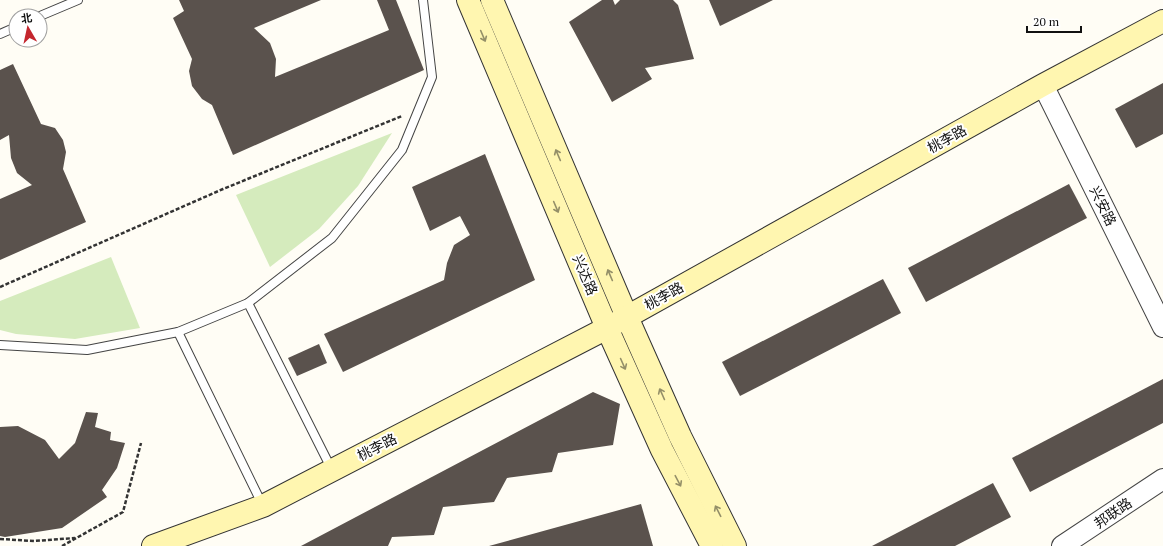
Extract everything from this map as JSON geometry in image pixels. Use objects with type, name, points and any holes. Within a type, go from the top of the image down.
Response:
[{"type":"main road","name":"兴达路","points":[[468,0],[607,328],[662,450],[712,546]]},
{"type":"main road","name":"兴达路","points":[[492,0],[627,317],[680,436],[735,546]]},
{"type":"main road","name":"桃李路","points":[[153,546],[263,506],[607,328],[1044,85],[1163,22]]},
{"type":"street","name":"兴安路","points":[[1044,85],[1163,327]]},
{"type":"street","name":"邦联路","points":[[1062,546],[1163,479]]},
{"type":"lane","points":[[48,13],[78,0]]},
{"type":"lane","points":[[0,345],[87,350],[178,332],[248,303],[332,238],[402,150],[432,77],[424,0]]},
{"type":"lane","points":[[248,303],[332,470]]},
{"type":"lane","points":[[178,332],[263,506]]},
{"type":"path","points":[[0,287],[223,189],[419,109]]},
{"type":"path","points":[[62,546],[123,512],[141,444]]},
{"type":"path","points":[[0,539],[34,541],[77,538]]},
{"type":"green space","points":[[392,133],[358,186],[319,229],[270,267],[236,195]]},
{"type":"green space","points":[[111,257],[140,328],[75,339],[16,334],[0,330],[0,301]]},
{"type":"building","points":[[179,0],[321,0],[254,28],[270,43],[276,59],[275,77],[389,30],[377,0],[396,0],[424,70],[233,155],[212,105],[202,99],[192,86],[189,71],[192,59],[173,18],[184,11]]},
{"type":"building","points":[[602,0],[613,0],[615,5],[620,0],[673,0],[678,5],[694,59],[645,68],[652,79],[612,102],[569,22]]},
{"type":"building","points":[[709,0],[773,0],[720,26]]},
{"type":"building","points":[[13,64],[41,124],[55,128],[63,140],[66,152],[63,169],[86,222],[0,260],[0,199],[32,185],[17,173],[11,158],[9,135],[0,140],[0,70]]},
{"type":"building","points":[[1163,83],[1163,134],[1136,148],[1115,109]]},
{"type":"building","points":[[485,154],[535,280],[343,372],[324,334],[444,280],[447,263],[454,245],[470,235],[460,216],[430,231],[412,187]]},
{"type":"building","points":[[1069,184],[1087,218],[926,302],[908,268]]},
{"type":"building","points":[[883,279],[901,313],[740,396],[722,362]]},
{"type":"building","points":[[319,344],[327,363],[297,376],[288,358]]},
{"type":"building","points":[[1163,379],[1163,423],[1030,492],[1012,458]]},
{"type":"building","points":[[593,392],[620,404],[613,445],[558,453],[552,472],[507,478],[494,502],[443,507],[434,535],[392,537],[388,546],[301,546]]},
{"type":"building","points":[[86,412],[98,413],[95,427],[111,432],[110,440],[125,443],[117,468],[102,490],[107,497],[62,528],[5,537],[0,536],[0,427],[18,426],[45,440],[59,459],[75,443]]},
{"type":"building","points":[[993,483],[1011,517],[955,546],[872,546]]},
{"type":"building","points":[[641,504],[653,546],[489,546]]}]
